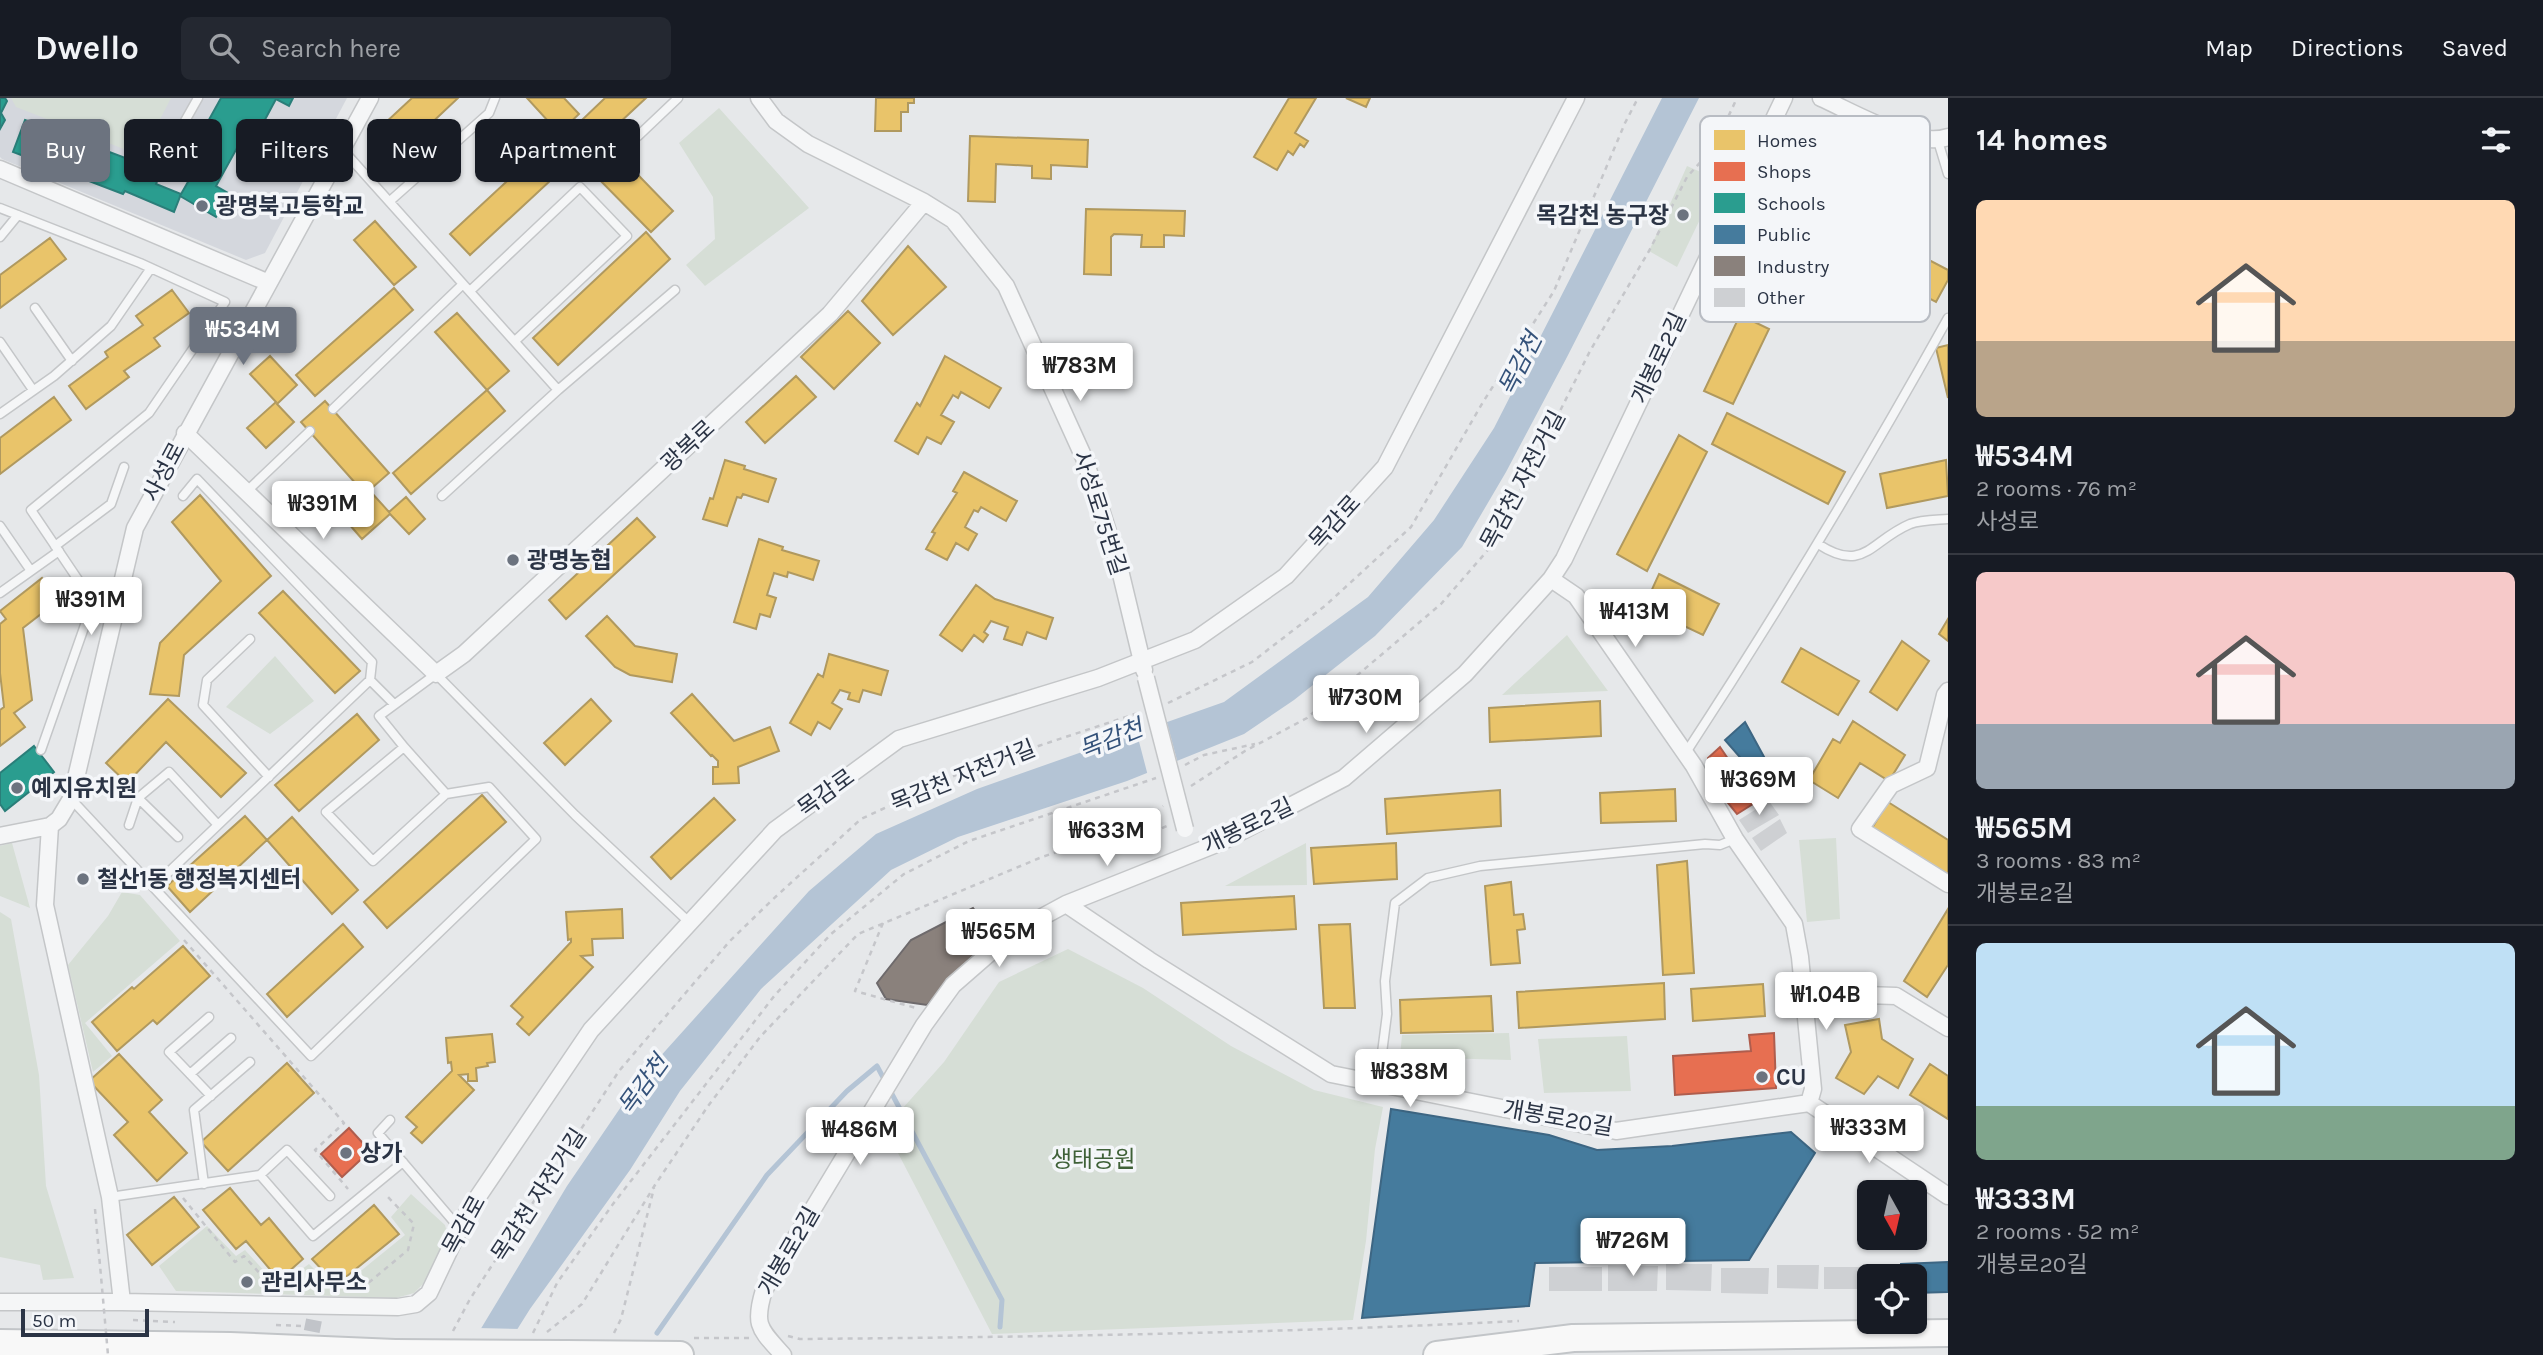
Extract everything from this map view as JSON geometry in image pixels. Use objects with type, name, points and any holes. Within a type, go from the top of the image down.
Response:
[{"type":"main road","points":[[1437,1355],[1573,1338],[1948,1333]]},
{"type":"main road","points":[[0,1343],[179,1345],[395,1353],[680,1355]]},
{"type":"street","name":"사성로","points":[[353,131],[370,98]]},
{"type":"street","name":"사성로75번길","points":[[759,98],[776,121],[808,144],[924,202],[953,220],[1006,286],[1085,460],[1119,566],[1181,826],[1192,854]]},
{"type":"street","name":"목감로","points":[[0,1302],[122,1302],[315,1313],[416,1304],[429,1293],[467,1213],[591,1030],[775,830],[899,739],[1098,678],[1195,640],[1286,576],[1385,467],[1576,98]]},
{"type":"street","name":"개봉로2길","points":[[1775,116],[1784,98]]},
{"type":"street","points":[[1821,98],[1862,116]]},
{"type":"street","points":[[0,169],[269,284]]},
{"type":"street","name":"사성로","points":[[50,826],[59,819],[71,799],[135,528],[325,182]]},
{"type":"street","name":"광복로","points":[[436,674],[464,654],[830,314],[924,202]]},
{"type":"street","name":"개봉로2길","points":[[783,1355],[758,1325],[758,1307],[764,1290],[929,1019],[953,985],[1000,944],[1066,904],[1219,843],[1344,778],[1465,674],[1550,579],[1564,559],[1700,274]]},
{"type":"street","points":[[185,433],[436,674]]},
{"type":"street","points":[[1550,579],[1576,596],[1694,766],[1735,839],[1794,924],[1813,1089],[1809,1103],[1948,1196]]},
{"type":"street","points":[[1947,694],[1927,768],[1891,785],[1860,829],[1948,884]]},
{"type":"street","points":[[0,836],[50,826],[45,905],[110,1197],[122,1302]]},
{"type":"street","name":"개봉로20길","points":[[1066,904],[1149,960],[1331,1074],[1616,1131],[1809,1103]]},
{"type":"street","points":[[1803,993],[1896,996],[1946,1021]]},
{"type":"lane","points":[[186,119],[198,98]]},
{"type":"lane","points":[[390,201],[489,113],[495,98]]},
{"type":"lane","points":[[640,134],[678,98]]},
{"type":"lane","points":[[1943,139],[1948,174]]},
{"type":"lane","points":[[353,161],[558,390]]},
{"type":"lane","points":[[333,409],[580,187],[627,236],[515,341]]},
{"type":"lane","points":[[0,208],[151,268],[225,302],[149,413],[31,510],[93,602],[41,750]]},
{"type":"lane","points":[[0,237],[18,215]]},
{"type":"lane","points":[[0,414],[72,361],[111,326],[151,268]]},
{"type":"lane","points":[[442,496],[558,390],[676,290]]},
{"type":"lane","points":[[36,308],[72,361]]},
{"type":"lane","points":[[1685,754],[1818,544],[1948,318]]},
{"type":"lane","points":[[0,342],[33,390]]},
{"type":"lane","points":[[246,492],[310,431]]},
{"type":"lane","points":[[0,593],[31,571],[111,504],[124,467]]},
{"type":"lane","points":[[153,887],[370,680],[372,662],[197,479],[183,496]]},
{"type":"lane","points":[[1818,544],[1835,555],[1858,556],[1911,524],[1948,519]]},
{"type":"lane","points":[[0,526],[31,571]]},
{"type":"lane","points":[[250,639],[207,681],[203,705],[269,777]]},
{"type":"lane","points":[[446,794],[379,716],[436,674],[575,815],[690,923]]},
{"type":"lane","points":[[370,680],[394,704]]},
{"type":"lane","points":[[71,799],[311,1056],[536,839],[489,787],[446,794],[373,861],[326,812],[404,747]]},
{"type":"lane","points":[[129,825],[138,798],[169,772],[218,825]]},
{"type":"lane","points":[[138,798],[178,837]]},
{"type":"lane","points":[[1378,1084],[1387,1014],[1385,981],[1395,903],[1428,878],[1480,866],[1705,844],[1720,845],[1735,839]]},
{"type":"lane","points":[[209,1017],[169,1052],[211,1096]]},
{"type":"lane","points":[[190,1074],[231,1038]]},
{"type":"lane","points":[[204,1184],[194,1110],[250,1062]]},
{"type":"lane","points":[[390,1120],[378,1133],[460,1228]]},
{"type":"lane","points":[[110,1197],[260,1175],[287,1150],[330,1196]]},
{"type":"lane","points":[[260,1175],[313,1236],[403,1162]]},
{"type":"path","points":[[1165,704],[1252,662],[1326,605],[1411,527],[1483,402],[1554,291],[1638,98]]},
{"type":"path","name":"목감천 자전거길","points":[[1729,116],[1737,98]]},
{"type":"path","name":"목감천 자전거길","points":[[1191,787],[1259,743],[1307,718],[1441,604],[1493,543],[1590,351],[1649,251],[1687,177],[1700,163]]},
{"type":"path","name":"목감천 자전거길","points":[[452,1333],[470,1300],[619,1071],[729,943],[840,836],[861,819],[969,769],[1140,712]]},
{"type":"path","points":[[1180,767],[1204,755],[1259,743]]},
{"type":"path","points":[[532,1336],[557,1283],[613,1204],[775,995],[831,934],[904,874],[969,841],[1157,778]]},
{"type":"path","points":[[544,1336],[582,1304],[655,1185],[708,1106],[760,1037],[858,934],[1042,857],[1145,822],[1170,800]]},
{"type":"path","points":[[1151,833],[1181,826]]},
{"type":"path","points":[[883,923],[855,991],[929,1019]]},
{"type":"path","points":[[184,940],[344,1123],[315,1150],[357,1200]]},
{"type":"path","points":[[362,1289],[408,1250],[414,1224],[376,1185]]},
{"type":"path","points":[[613,1336],[621,1319],[655,1185]]},
{"type":"path","points":[[176,1189],[235,1262],[244,1256],[272,1288],[285,1288]]},
{"type":"path","points":[[95,1209],[108,1355]]},
{"type":"path","points":[[705,1338],[744,1339],[766,1335],[800,1339],[975,1337],[1370,1329],[1523,1321]]},
{"type":"shaded area","points":[[0,98],[347,98],[336,119],[236,119],[236,182],[303,182],[265,253],[246,260],[58,182],[110,182],[110,119],[21,119],[21,167],[0,157]]},
{"type":"green space","points":[[11,98],[171,98],[160,119],[124,119],[124,149],[110,144],[110,119],[47,119],[16,107]]},
{"type":"green space","points":[[719,108],[809,208],[705,286],[686,265],[715,239],[713,197],[679,143]]},
{"type":"green space","name":"목감천 농구장","points":[[1687,166],[1700,172],[1700,219],[1677,267],[1649,251]]},
{"type":"green space","points":[[1567,635],[1608,691],[1502,695]]},
{"type":"green space","points":[[275,656],[314,701],[270,734],[226,707]]},
{"type":"green space","points":[[1836,838],[1840,919],[1807,922],[1799,840]]},
{"type":"green space","points":[[12,843],[30,908],[0,896],[0,846]]},
{"type":"green space","points":[[1306,843],[1307,885],[1225,886]]},
{"type":"green space","points":[[122,892],[140,895],[180,941],[85,1023],[112,1056],[93,1072],[68,965],[108,916]]},
{"type":"green space","points":[[0,912],[11,919],[39,1075],[46,1186],[74,1278],[43,1280],[40,1265],[0,1257]]},
{"type":"green space","name":"생태공원","points":[[1068,949],[1143,988],[1231,1046],[1314,1090],[1383,1107],[1353,1320],[992,1334],[885,1128],[944,1062],[999,982]]},
{"type":"green space","points":[[1509,1033],[1511,1060],[1400,1057],[1402,1035]]},
{"type":"green space","points":[[1627,1036],[1631,1091],[1544,1093],[1538,1039]]},
{"type":"green space","points":[[411,1194],[445,1225],[449,1240],[423,1284],[414,1293],[396,1298],[176,1291],[159,1266],[207,1226],[236,1256],[245,1250],[278,1286],[309,1264],[336,1291],[405,1235],[391,1217]]},
{"type":"water","name":"목감천","points":[[1662,98],[1699,98],[1566,359],[1506,472],[1462,547],[1375,636],[1294,700],[1244,734],[1127,781],[958,837],[891,870],[761,989],[680,1091],[630,1170],[530,1309],[501,1355],[465,1355],[567,1186],[640,1079],[809,891],[876,834],[977,789],[1224,702],[1368,597],[1434,520],[1494,428]]},
{"type":"pier","points":[[1166,719],[1178,764],[1148,776],[1136,730]]},
{"type":"pier","points":[[477,1328],[521,1329],[506,1355],[462,1353]]},
{"type":"building: Homes","points":[[412,98],[458,98],[436,119],[389,119]]},
{"type":"building: Homes","points":[[527,98],[564,98],[579,114],[574,119],[546,119]]},
{"type":"building: Homes","points":[[605,98],[646,98],[623,119],[583,119]]},
{"type":"building: Homes","points":[[876,98],[914,98],[914,103],[908,103],[908,112],[901,112],[901,131],[875,131]]},
{"type":"building: Homes","points":[[1289,98],[1316,98],[1295,133],[1308,141],[1304,147],[1300,144],[1293,155],[1288,151],[1277,170],[1254,157]]},
{"type":"building: Homes","points":[[1346,98],[1370,98],[1366,107]]},
{"type":"building: Homes","points":[[970,136],[1088,140],[1087,167],[1051,165],[1051,179],[1032,178],[1032,166],[996,164],[995,202],[968,201]]},
{"type":"building: Homes","points":[[640,177],[673,211],[651,232],[602,182],[640,182]]},
{"type":"building: Homes","points":[[506,182],[549,182],[470,255],[450,234]]},
{"type":"building: Homes","points":[[1086,209],[1185,211],[1184,236],[1164,235],[1164,247],[1141,247],[1142,235],[1114,234],[1111,237],[1111,275],[1084,274]]},
{"type":"building: Homes","points":[[375,221],[416,267],[394,285],[354,240]]},
{"type":"building: Homes","points":[[646,232],[670,259],[558,365],[533,338]]},
{"type":"building: Homes","points":[[50,238],[66,259],[0,308],[0,275]]},
{"type":"building: Homes","points":[[908,246],[946,287],[893,335],[862,301]]},
{"type":"building: Homes","points":[[1930,261],[1948,270],[1948,280],[1936,302],[1930,299]]},
{"type":"building: Homes","points":[[394,288],[413,310],[315,396],[296,375]]},
{"type":"building: Homes","points":[[172,290],[189,313],[154,338],[160,346],[124,371],[129,377],[86,409],[69,386],[108,357],[105,352],[143,325],[136,316]]},
{"type":"building: Homes","points":[[848,311],[880,343],[834,389],[801,357]]},
{"type":"building: Homes","points":[[457,313],[509,371],[487,390],[435,332]]},
{"type":"building: Homes","points":[[1737,322],[1754,322],[1769,329],[1733,404],[1704,391]]},
{"type":"building: Homes","points":[[1948,345],[1948,398],[1936,348]]},
{"type":"building: Homes","points":[[270,356],[297,385],[277,404],[294,422],[266,448],[247,428],[276,402],[250,374]]},
{"type":"building: Homes","points":[[945,356],[1001,388],[989,408],[961,392],[958,398],[953,395],[941,415],[954,422],[941,444],[927,437],[918,454],[895,441],[917,403],[920,406]]},
{"type":"building: Homes","points":[[796,376],[816,397],[765,443],[746,422]]},
{"type":"building: Homes","points":[[487,390],[505,411],[411,494],[393,473]]},
{"type":"building: Homes","points":[[54,397],[71,420],[0,474],[0,438]]},
{"type":"building: Homes","points":[[325,401],[389,473],[365,494],[301,422]]},
{"type":"building: Homes","points":[[1727,413],[1845,472],[1828,504],[1712,444]]},
{"type":"building: Homes","points":[[1679,435],[1707,452],[1647,571],[1617,554]]},
{"type":"building: Homes","points":[[725,460],[776,479],[768,502],[743,494],[741,498],[737,497],[727,526],[703,519],[710,498],[713,499]]},
{"type":"building: Homes","points":[[1946,460],[1948,496],[1887,508],[1880,474]]},
{"type":"building: Homes","points":[[964,472],[1017,501],[1006,521],[981,507],[978,512],[974,510],[965,527],[977,534],[968,550],[956,543],[947,560],[926,549],[935,533],[932,532],[957,493],[953,491]]},
{"type":"building: Homes","points":[[370,491],[389,512],[406,497],[425,519],[409,534],[390,514],[362,539],[342,516]]},
{"type":"building: Homes","points":[[200,495],[271,576],[184,655],[179,696],[150,694],[160,643],[221,581],[172,522]]},
{"type":"building: Homes","points":[[637,518],[655,537],[566,619],[549,600]]},
{"type":"building: Homes","points":[[759,539],[783,547],[782,550],[819,561],[813,580],[788,572],[787,577],[774,573],[767,595],[776,598],[770,617],[760,614],[756,629],[734,622]]},
{"type":"building: Homes","points":[[1659,574],[1719,604],[1703,635],[1644,607]]},
{"type":"building: Homes","points":[[42,578],[59,600],[23,628],[32,700],[14,713],[25,727],[0,746],[0,710],[4,707],[0,673],[0,624],[6,619],[0,611]]},
{"type":"building: Homes","points":[[976,585],[995,599],[1053,618],[1046,639],[1027,632],[1022,645],[1004,639],[1008,627],[991,621],[984,632],[988,635],[983,642],[974,635],[962,651],[940,635]]},
{"type":"building: Homes","points":[[283,591],[360,671],[335,693],[259,613]]},
{"type":"building: Homes","points":[[607,616],[635,646],[677,654],[672,682],[630,675],[615,667],[586,636]]},
{"type":"building: Homes","points":[[1948,619],[1948,641],[1939,634]]},
{"type":"building: Homes","points":[[1902,641],[1929,661],[1897,710],[1870,692]]},
{"type":"building: Homes","points":[[1801,648],[1859,681],[1838,715],[1782,682]]},
{"type":"building: Homes","points":[[829,654],[888,671],[881,695],[863,690],[859,702],[848,699],[850,693],[840,690],[832,703],[842,709],[830,729],[818,722],[811,735],[790,723],[818,674],[823,677]]},
{"type":"building: Homes","points":[[692,694],[734,741],[770,727],[779,751],[738,767],[739,783],[713,784],[713,767],[718,767],[718,761],[671,713]]},
{"type":"building: Homes","points":[[168,699],[246,773],[221,797],[166,742],[127,783],[106,763]]},
{"type":"building: Homes","points":[[591,699],[611,721],[565,765],[544,743]]},
{"type":"building: Homes","points":[[1600,701],[1601,736],[1490,742],[1489,708]]},
{"type":"building: Homes","points":[[357,714],[379,740],[299,811],[275,785]]},
{"type":"building: Homes","points":[[1853,721],[1905,755],[1889,781],[1860,763],[1838,798],[1809,780],[1833,739],[1840,743]]},
{"type":"building: Homes","points":[[1675,789],[1676,821],[1601,823],[1600,793]]},
{"type":"building: Homes","points":[[1500,790],[1501,826],[1387,834],[1385,799]]},
{"type":"building: Homes","points":[[482,795],[506,822],[387,928],[364,902]]},
{"type":"building: Homes","points":[[714,798],[735,820],[671,879],[651,857]]},
{"type":"building: Homes","points":[[1888,802],[1948,840],[1948,878],[1872,828]]},
{"type":"building: Homes","points":[[245,816],[267,840],[190,912],[167,886]]},
{"type":"building: Homes","points":[[292,817],[358,890],[332,914],[267,840]]},
{"type":"building: Homes","points":[[1396,843],[1397,879],[1314,884],[1311,848]]},
{"type":"building: Homes","points":[[1687,861],[1694,973],[1663,975],[1657,865]]},
{"type":"building: Homes","points":[[1511,882],[1514,915],[1523,914],[1525,929],[1517,930],[1520,963],[1491,965],[1485,886]]},
{"type":"building: Homes","points":[[1294,896],[1296,929],[1183,935],[1181,903]]},
{"type":"building: Homes","points":[[622,909],[623,938],[592,939],[593,955],[581,956],[593,967],[529,1035],[517,1024],[523,1017],[511,1006],[571,942],[571,939],[568,940],[566,912]]},
{"type":"building: Homes","points":[[1948,909],[1948,965],[1927,997],[1904,981]]},
{"type":"building: Homes","points":[[343,924],[363,947],[287,1017],[267,994]]},
{"type":"building: Homes","points":[[1350,924],[1355,1008],[1324,1008],[1319,925]]},
{"type":"building: Homes","points":[[183,946],[210,976],[157,1024],[153,1020],[117,1051],[92,1022]]},
{"type":"building: Homes","points":[[1664,983],[1665,1019],[1519,1028],[1517,992]]},
{"type":"building: Homes","points":[[1763,984],[1765,1016],[1693,1021],[1691,989]]},
{"type":"building: Homes","points":[[1491,996],[1493,1031],[1401,1033],[1400,1000]]},
{"type":"building: Homes","points":[[1879,1019],[1882,1039],[1913,1059],[1898,1088],[1878,1076],[1864,1094],[1836,1078],[1851,1052],[1845,1025]]},
{"type":"building: Homes","points":[[492,1034],[495,1062],[476,1068],[477,1081],[468,1081],[468,1074],[459,1075],[474,1090],[422,1143],[411,1133],[417,1127],[406,1117],[452,1071],[451,1062],[448,1063],[446,1038]]},
{"type":"building: Homes","points":[[119,1054],[162,1100],[149,1112],[187,1153],[157,1181],[114,1135],[128,1122],[89,1081]]},
{"type":"building: Homes","points":[[287,1063],[314,1093],[228,1171],[201,1142]]},
{"type":"building: Homes","points":[[1930,1064],[1948,1076],[1948,1119],[1910,1095]]},
{"type":"building: Homes","points":[[230,1188],[261,1225],[269,1218],[303,1259],[279,1280],[246,1241],[236,1249],[203,1210]]},
{"type":"building: Homes","points":[[174,1197],[199,1227],[152,1265],[127,1235]]},
{"type":"building: Homes","points":[[374,1205],[399,1234],[336,1285],[312,1259]]},
{"type":"building: Shops","points":[[1720,747],[1737,772],[1720,784],[1712,775],[1708,758]]},
{"type":"building: Shops","points":[[1751,779],[1764,797],[1737,814],[1724,798]]},
{"type":"building: Shops","points":[[1774,1033],[1776,1088],[1675,1095],[1673,1056],[1751,1051],[1749,1035]]},
{"type":"building: Shops","name":"상가","points":[[349,1128],[370,1151],[342,1177],[321,1154]]},
{"type":"building: Schools","points":[[0,98],[7,101],[1,113],[5,120],[0,129]]},
{"type":"building: Schools","points":[[221,98],[293,98],[289,106],[276,99],[265,119],[236,119],[236,150],[222,175],[222,119],[209,119]]},
{"type":"building: Schools","points":[[21,131],[21,155],[13,152]]},
{"type":"building: Schools","points":[[110,152],[124,157],[124,182],[157,182],[156,184],[181,194],[174,212],[125,191],[123,194],[92,182],[110,182]]},
{"type":"building: Schools","points":[[188,182],[218,182],[216,186],[230,194],[216,217],[180,196]]},
{"type":"building: Schools","name":"예지유치원","points":[[34,746],[54,772],[5,811],[0,804],[0,773]]},
{"type":"building: Public","points":[[1745,722],[1775,777],[1765,786],[1725,740]]},
{"type":"building: Public","points":[[1391,1109],[1549,1135],[1597,1150],[1672,1146],[1791,1132],[1815,1153],[1749,1260],[1535,1263],[1529,1306],[1362,1318]]},
{"type":"building: Public","points":[[1948,1262],[1948,1292],[1927,1293],[1927,1264],[1901,1264]]},
{"type":"building: Industry","points":[[973,908],[986,925],[979,952],[927,1005],[886,999],[877,983],[911,940]]},
{"type":"building: Other","points":[[1769,801],[1779,815],[1748,833],[1739,820]]},
{"type":"building: Other","points":[[1780,819],[1787,833],[1761,851],[1752,838]]},
{"type":"building: Other","points":[[1666,1264],[1712,1264],[1711,1291],[1666,1290]]},
{"type":"building: Other","points":[[1608,1265],[1658,1266],[1657,1291],[1608,1291]]},
{"type":"building: Other","points":[[1777,1265],[1819,1265],[1818,1289],[1777,1288]]},
{"type":"building: Other","points":[[1549,1267],[1602,1267],[1602,1291],[1549,1291]]},
{"type":"building: Other","points":[[1824,1267],[1857,1267],[1857,1289],[1824,1289]]},
{"type":"building: Other","points":[[1721,1268],[1769,1268],[1768,1294],[1721,1293]]},
{"type":"waterway","points":[[657,1333],[767,1175],[847,1091],[877,1066],[1002,1300],[1000,1327]]},
{"type":"tunnel","points":[[307,1355],[314,1320]]},
{"type":"place","name":"광명북고등학교","points":[[202,206]]},
{"type":"place","name":"목감천 농구장","points":[[1683,215]]},
{"type":"place","name":"광명농협","points":[[513,560]]},
{"type":"place","name":"예지유치원","points":[[17,788]]},
{"type":"place","name":"철산1동 행정복지센터","points":[[83,879]]},
{"type":"place","name":"CU","points":[[1762,1077]]},
{"type":"place","name":"상가","points":[[346,1153]]},
{"type":"place","name":"관리사무소","points":[[247,1282]]}]
